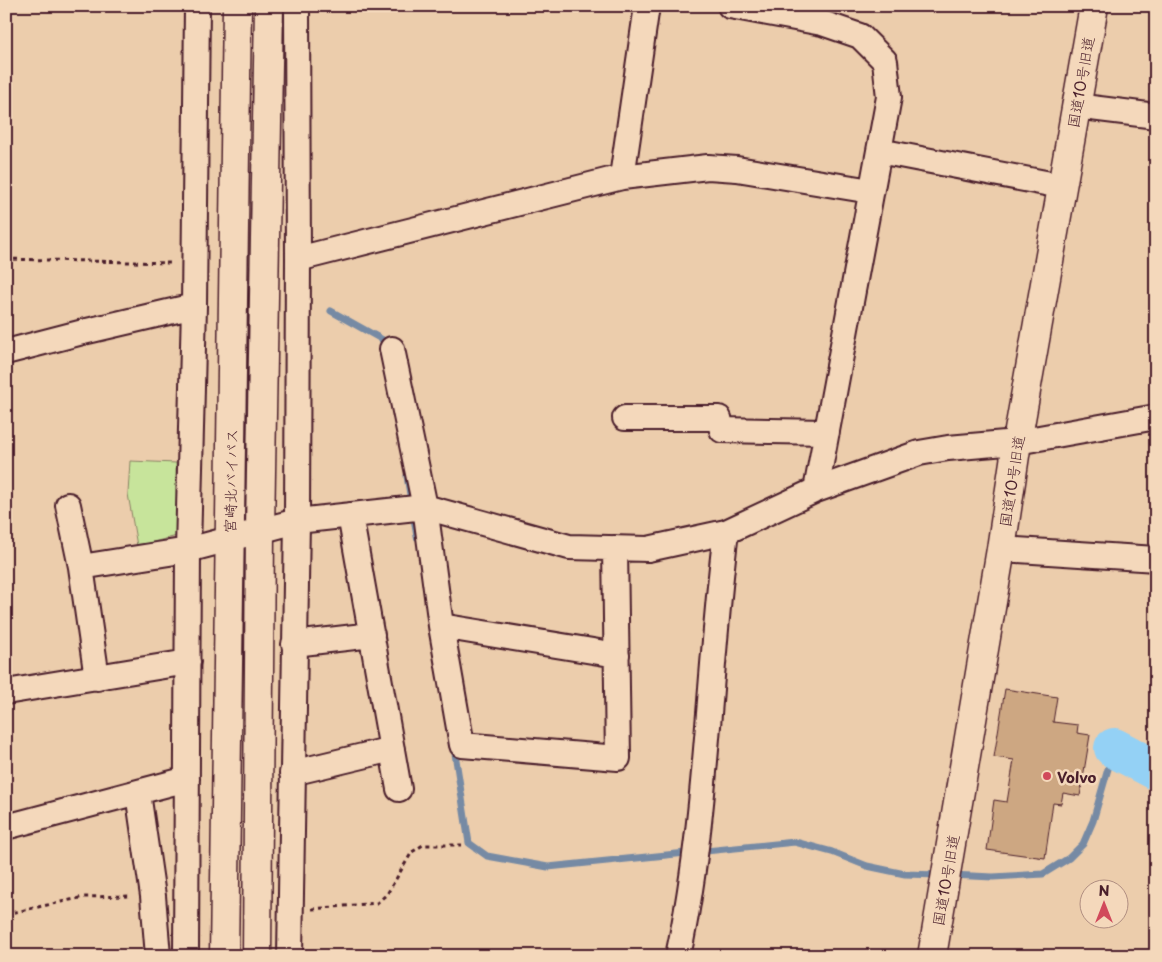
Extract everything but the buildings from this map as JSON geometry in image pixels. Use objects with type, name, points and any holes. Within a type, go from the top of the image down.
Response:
[{"type":"main road","name":"宮崎北バイパス","points":[[224,956],[237,6]]},
{"type":"main road","name":"宮崎北バイパス","points":[[257,956],[260,530],[269,6]]},
{"type":"main road","name":"国道10号旧道","points":[[932,956],[1017,442],[1094,6]]},
{"type":"street","points":[[186,956],[188,550],[194,306],[197,6]]},
{"type":"street","points":[[290,956],[297,521],[297,6]]},
{"type":"street","points":[[622,177],[647,6]]},
{"type":"street","points":[[730,6],[822,23],[860,36],[885,61],[889,96],[816,490]]},
{"type":"street","points":[[1075,106],[1156,116]]},
{"type":"street","points":[[879,151],[1061,186]]},
{"type":"street","points":[[298,259],[622,177],[708,167],[737,169],[872,191]]},
{"type":"street","points":[[6,352],[194,306]]},
{"type":"street","points":[[392,349],[416,508],[441,626],[462,746],[618,758],[615,548]]},
{"type":"street","points":[[81,567],[188,550],[297,521],[416,508],[569,547],[648,549],[726,532],[816,490],[919,453],[948,448],[1017,442],[1156,417]]},
{"type":"street","points":[[625,418],[719,418],[722,430],[827,432]]},
{"type":"street","points":[[68,505],[81,567],[97,678]]},
{"type":"street","points":[[350,515],[399,789]]},
{"type":"street","points":[[678,956],[696,860],[726,532]]},
{"type":"street","points":[[1000,550],[1156,559]]},
{"type":"street","points":[[441,626],[616,655]]},
{"type":"street","points":[[294,644],[372,635]]},
{"type":"street","points":[[6,692],[188,662]]},
{"type":"street","points":[[292,773],[392,749]]},
{"type":"street","points":[[6,827],[187,779]]},
{"type":"street","points":[[138,793],[153,896],[158,956]]},
{"type":"path","points":[[6,259],[194,264]]},
{"type":"path","points":[[290,911],[378,903],[387,894],[412,852],[423,846],[462,845]]},
{"type":"path","points":[[6,914],[84,897],[153,896]]},
{"type":"green space","points":[[130,461],[176,463],[177,536],[137,546],[128,494]]},
{"type":"waterway","points":[[331,311],[383,340],[384,350]]},
{"type":"waterway","points":[[407,476],[417,537]]},
{"type":"waterway","points":[[454,747],[469,843],[487,856],[548,867],[795,842],[832,852],[867,866],[905,874],[940,875]]},
{"type":"waterway","points":[[951,875],[993,877],[1043,874],[1069,858],[1083,844],[1093,821],[1114,748]]},
{"type":"waterway","points":[[1114,748],[1156,770]]},
{"type":"place","name":"Volvo","points":[[1047,776]]}]
